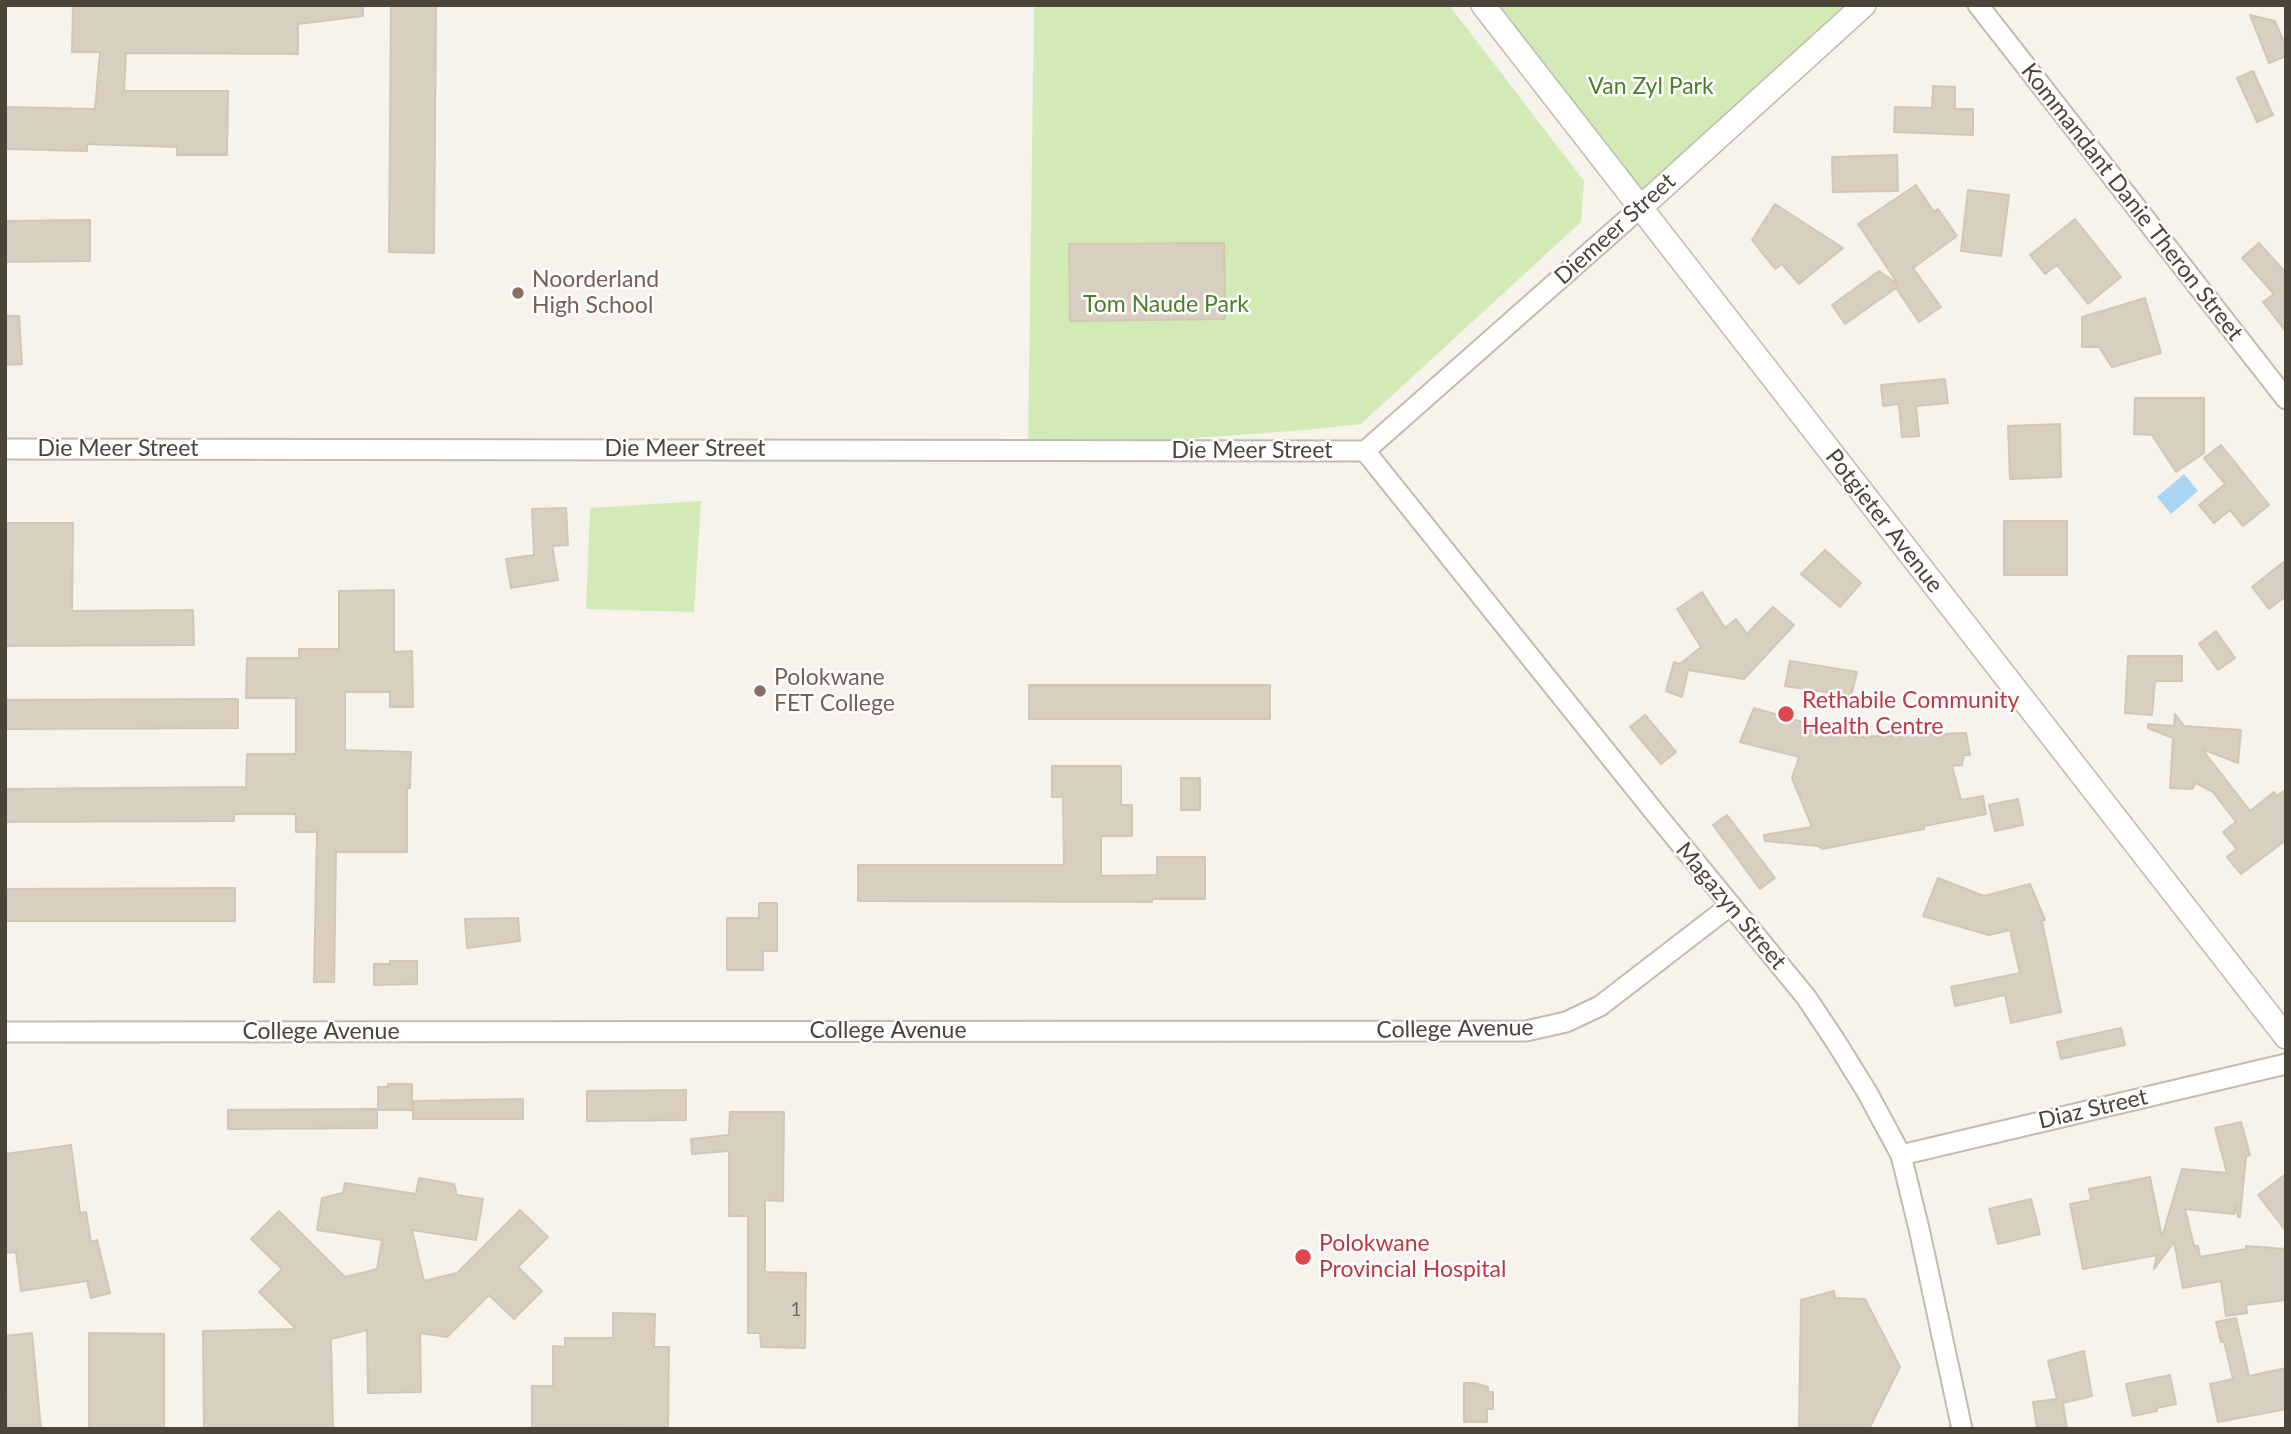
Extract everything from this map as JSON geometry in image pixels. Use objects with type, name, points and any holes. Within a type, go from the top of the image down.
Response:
[{"type":"street","name":"Potgieter Avenue","points":[[1483,5],[2286,1037]]},
{"type":"street","name":"Diemeer Street","points":[[1365,451],[1864,5]]},
{"type":"street","name":"Kommandant Danie Theron Street","points":[[1978,5],[2286,400]]},
{"type":"street","name":"Die Meer Street","points":[[5,449],[1365,451]]},
{"type":"street","name":"Magazyn Street","points":[[1365,451],[1806,997],[1867,1093],[1901,1155],[1962,1429]]},
{"type":"street","name":"College Avenue","points":[[5,1032],[1526,1031],[1566,1021],[1600,1006],[1731,905]]},
{"type":"street","name":"Diaz Street","points":[[1901,1155],[2286,1064]]},
{"type":"green space","name":"Tom Naude Park","points":[[1034,5],[1449,5],[1584,181],[1581,222],[1361,424],[1028,450]]},
{"type":"green space","name":"Van Zyl Park","points":[[1483,5],[1864,5],[1640,208]]},
{"type":"green space","points":[[701,501],[694,612],[586,609],[590,508]]},
{"type":"water","points":[[2184,474],[2198,491],[2171,514],[2157,497]]},
{"type":"building","points":[[73,5],[363,5],[363,16],[298,24],[298,54],[126,53],[124,91],[228,91],[227,155],[177,155],[177,147],[87,144],[87,151],[5,149],[5,107],[95,109],[100,52],[72,52]]},
{"type":"building","points":[[391,5],[436,5],[434,253],[389,252]]},
{"type":"building","points":[[2250,15],[2275,21],[2286,47],[2286,56],[2269,63]]},
{"type":"building","points":[[2253,71],[2273,115],[2257,122],[2237,78]]},
{"type":"building","points":[[1933,86],[1955,87],[1955,109],[1973,109],[1973,135],[1894,132],[1895,107],[1932,108]]},
{"type":"building","points":[[1897,155],[1898,191],[1833,192],[1832,157]]},
{"type":"building","points":[[1916,185],[1934,212],[1938,209],[1957,236],[1913,268],[1941,307],[1919,322],[1896,288],[1845,324],[1832,305],[1879,271],[1898,284],[1858,224]]},
{"type":"building","points":[[1968,190],[2009,195],[2001,256],[1961,251]]},
{"type":"building","points":[[1775,204],[1843,248],[1799,284],[1782,264],[1775,269],[1752,240]]},
{"type":"building","points":[[2075,219],[2121,277],[2088,304],[2057,265],[2045,274],[2030,255]]},
{"type":"building","points":[[90,220],[90,261],[5,262],[5,221]]},
{"type":"building","points":[[1224,243],[1225,319],[1070,321],[1069,244]]},
{"type":"building","points":[[2259,243],[2286,273],[2286,332],[2263,302],[2274,294],[2242,258]]},
{"type":"building","points":[[2145,298],[2161,353],[2112,367],[2099,347],[2082,347],[2082,317]]},
{"type":"building","points":[[5,316],[19,316],[22,364],[5,365]]},
{"type":"building","points":[[1945,379],[1948,403],[1916,406],[1919,436],[1902,437],[1899,404],[1883,406],[1881,385]]},
{"type":"building","points":[[2135,398],[2204,398],[2204,453],[2176,472],[2152,435],[2134,434]]},
{"type":"building","points":[[2060,424],[2061,477],[2010,479],[2008,426]]},
{"type":"building","points":[[2221,445],[2269,505],[2243,526],[2230,510],[2214,523],[2199,505],[2225,484],[2204,458]]},
{"type":"building","points":[[566,508],[568,545],[552,546],[558,580],[511,588],[506,559],[534,555],[532,509]]},
{"type":"building","points":[[2004,521],[2067,521],[2067,575],[2004,575]]},
{"type":"building","points":[[5,523],[73,523],[72,611],[193,610],[194,645],[5,646]]},
{"type":"building","points":[[1825,550],[1861,583],[1840,607],[1801,574]]},
{"type":"building","points":[[2286,560],[2286,596],[2269,609],[2252,587]]},
{"type":"building","points":[[394,590],[394,652],[412,651],[413,707],[390,707],[390,692],[345,692],[345,750],[411,752],[410,788],[407,788],[407,852],[336,852],[334,982],[314,982],[317,832],[296,832],[296,814],[234,814],[234,821],[5,822],[5,789],[246,787],[247,754],[296,754],[296,698],[246,698],[247,658],[299,658],[299,649],[339,649],[339,591]]},
{"type":"building","points":[[1702,592],[1725,628],[1736,619],[1747,634],[1773,607],[1794,625],[1744,679],[1688,670],[1682,697],[1666,691],[1674,662],[1680,664],[1701,647],[1677,609]]},
{"type":"building","points":[[2216,631],[2235,658],[2218,670],[2199,644]]},
{"type":"building","points":[[2128,656],[2182,656],[2182,681],[2155,681],[2152,715],[2125,713]]},
{"type":"building","points":[[1790,661],[1857,672],[1851,696],[1785,686]]},
{"type":"building","points":[[1029,685],[1270,685],[1270,719],[1029,719]]},
{"type":"building","points":[[238,699],[238,728],[5,729],[5,700]]},
{"type":"building","points":[[1754,708],[1855,737],[1966,733],[1970,755],[1964,755],[1962,765],[1952,766],[1961,800],[1983,796],[1986,814],[1822,849],[1818,846],[1765,841],[1764,835],[1812,827],[1792,778],[1799,757],[1740,742]]},
{"type":"building","points":[[2175,714],[2184,726],[2241,730],[2238,763],[2202,749],[2250,811],[2274,792],[2277,796],[2286,789],[2286,840],[2241,874],[2227,857],[2237,849],[2223,832],[2236,822],[2213,792],[2196,783],[2192,789],[2170,788],[2173,738],[2148,728],[2148,724],[2174,726]]},
{"type":"building","points":[[1645,715],[1676,752],[1661,764],[1630,727]]},
{"type":"building","points":[[1052,766],[1121,766],[1121,805],[1132,805],[1132,836],[1101,836],[1101,876],[1157,875],[1157,857],[1205,857],[1205,899],[1152,899],[1152,902],[858,901],[858,865],[1064,865],[1063,797],[1052,797]]},
{"type":"building","points":[[1181,778],[1200,778],[1200,810],[1181,810]]},
{"type":"building","points":[[2018,799],[2023,825],[1995,831],[1989,805]]},
{"type":"building","points":[[1727,815],[1775,878],[1760,889],[1713,825]]},
{"type":"building","points":[[1938,878],[1984,896],[2030,884],[2045,920],[2042,921],[2061,1012],[2011,1023],[2005,995],[1955,1006],[1951,987],[2020,973],[2010,930],[1989,935],[1923,916]]},
{"type":"building","points":[[235,888],[235,921],[5,921],[5,889]]},
{"type":"building","points":[[759,903],[777,903],[777,951],[763,951],[763,970],[727,970],[727,918],[759,918]]},
{"type":"building","points":[[518,918],[520,941],[467,948],[465,919]]},
{"type":"building","points":[[390,961],[417,961],[417,984],[374,985],[374,964],[390,964]]},
{"type":"building","points":[[2121,1028],[2125,1045],[2061,1059],[2057,1042]]},
{"type":"building","points":[[388,1084],[412,1084],[412,1110],[378,1110],[378,1087],[388,1087]]},
{"type":"building","points":[[686,1090],[686,1120],[587,1121],[587,1091]]},
{"type":"building","points":[[523,1099],[523,1119],[413,1119],[413,1101]]},
{"type":"building","points":[[377,1109],[377,1128],[228,1129],[228,1110]]},
{"type":"building","points":[[730,1112],[784,1112],[783,1201],[765,1200],[765,1272],[806,1273],[805,1348],[761,1347],[760,1333],[748,1333],[748,1216],[729,1216],[729,1151],[692,1154],[691,1139],[729,1135]]},
{"type":"building","points":[[2241,1122],[2250,1155],[2246,1156],[2240,1217],[2235,1205],[2234,1214],[2185,1209],[2194,1246],[2198,1246],[2200,1257],[2246,1249],[2246,1246],[2286,1249],[2286,1300],[2246,1305],[2247,1313],[2226,1316],[2221,1281],[2183,1288],[2174,1242],[2154,1269],[2157,1255],[2083,1269],[2070,1204],[2091,1200],[2089,1189],[2150,1177],[2162,1237],[2182,1169],[2227,1173],[2215,1128]]},
{"type":"building","points":[[71,1145],[80,1213],[86,1212],[91,1242],[97,1240],[110,1293],[91,1298],[87,1281],[21,1291],[16,1252],[5,1253],[5,1154]]},
{"type":"building","points":[[2286,1174],[2286,1231],[2258,1195]]},
{"type":"building","points":[[419,1178],[454,1184],[457,1195],[483,1199],[476,1240],[412,1230],[424,1281],[457,1273],[520,1210],[548,1237],[518,1267],[542,1291],[514,1319],[489,1295],[447,1337],[420,1333],[421,1392],[368,1393],[367,1330],[331,1339],[333,1429],[204,1429],[203,1331],[296,1329],[259,1292],[282,1269],[251,1239],[279,1211],[345,1277],[377,1269],[382,1240],[317,1230],[322,1198],[343,1193],[345,1183],[416,1194]]},
{"type":"building","points":[[2031,1199],[2040,1234],[1998,1244],[1989,1209]]},
{"type":"building","points":[[1834,1291],[1835,1298],[1865,1299],[1900,1367],[1869,1429],[1799,1429],[1801,1300]]},
{"type":"building","points":[[613,1313],[655,1314],[654,1347],[669,1347],[668,1427],[532,1429],[532,1386],[553,1386],[553,1346],[565,1347],[565,1338],[613,1338]]},
{"type":"building","points":[[2236,1318],[2249,1376],[2286,1368],[2286,1409],[2218,1422],[2210,1384],[2233,1379],[2224,1341],[2221,1342],[2216,1322]]},
{"type":"building","points":[[32,1333],[41,1429],[7,1429],[5,1336]]},
{"type":"building","points":[[89,1333],[164,1334],[164,1429],[89,1429]]},
{"type":"building","points":[[2084,1351],[2092,1396],[2063,1403],[2067,1429],[2037,1429],[2033,1402],[2057,1399],[2048,1361]]},
{"type":"building","points":[[2170,1375],[2176,1404],[2133,1416],[2126,1384]]},
{"type":"building","points":[[1464,1383],[1488,1387],[1488,1392],[1493,1392],[1493,1409],[1487,1409],[1487,1422],[1464,1422]]},
{"type":"place","name":"Noorderland High School","points":[[518,293]]},
{"type":"place","name":"Polokwane FET College","points":[[760,691]]},
{"type":"place","name":"Rethabile Community Health Centre","points":[[1786,714]]},
{"type":"place","name":"Polokwane Provincial Hospital","points":[[1303,1257]]}]
